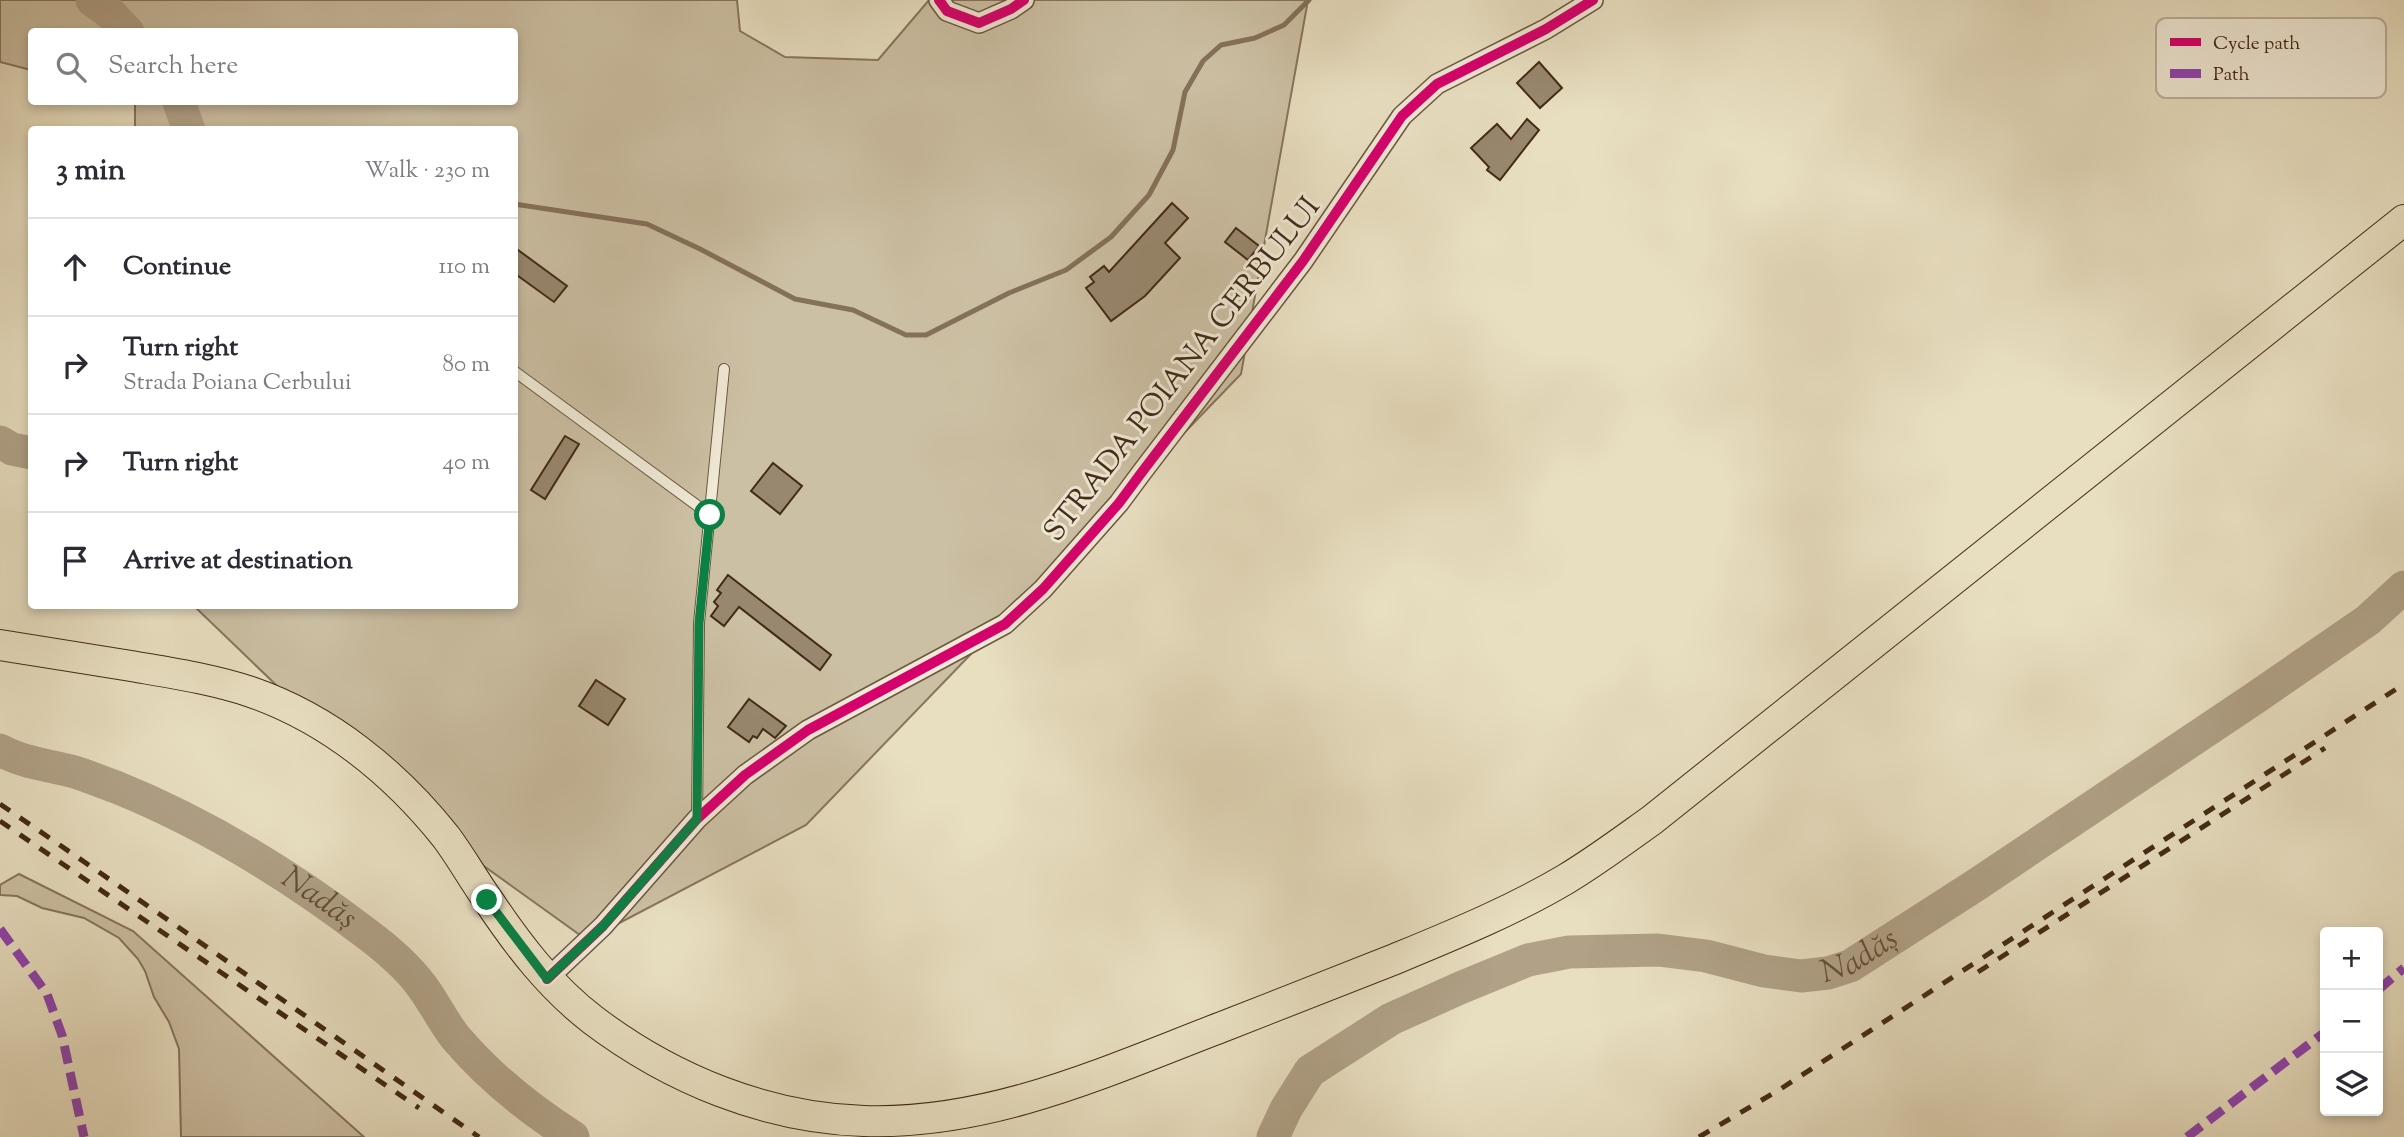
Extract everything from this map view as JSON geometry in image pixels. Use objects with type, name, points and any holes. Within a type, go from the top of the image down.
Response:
[{"type":"main road","points":[[0,645],[209,680],[262,696],[307,717],[340,737],[366,755],[423,810],[460,855],[487,900],[547,979],[570,1002],[657,1062],[721,1092],[801,1114],[860,1121],[911,1121],[960,1115],[1035,1097],[1300,997],[1490,919],[1571,876],[1652,820],[2404,220]]},
{"type":"street","points":[[939,0],[947,11],[979,23],[1024,0]]},
{"type":"street","name":"STRADA POIANA CERBULUI","points":[[547,979],[603,926],[697,819],[745,775],[808,730],[1005,624],[1043,589],[1119,503],[1303,261],[1402,116],[1437,84],[1546,29],[1593,0]]},
{"type":"lane","points":[[697,819],[699,623],[724,369]]},
{"type":"lane","points":[[518,374],[710,515]]},
{"type":"shaded area","points":[[0,0],[737,0],[740,31],[785,57],[878,60],[929,0],[1308,0],[1241,374],[806,825],[587,940],[407,811],[197,609],[518,609],[518,126],[135,126],[135,105],[518,105],[518,28],[28,28],[28,69],[0,62]]},
{"type":"shaded area","points":[[19,874],[133,931],[364,1137],[181,1137],[179,1049],[138,959],[119,938],[84,918],[42,908],[17,896],[0,895],[0,885]]},
{"type":"building","points":[[1539,62],[1562,88],[1540,108],[1517,83]]},
{"type":"building","points":[[1527,119],[1539,130],[1500,180],[1487,170],[1489,167],[1471,148],[1497,124],[1511,139]]},
{"type":"building","points":[[1172,203],[1188,218],[1165,243],[1180,258],[1145,296],[1111,321],[1086,288],[1094,282],[1090,277],[1104,266],[1109,272]]},
{"type":"building","points":[[1236,228],[1259,246],[1248,260],[1225,242]]},
{"type":"building","points":[[518,250],[567,286],[554,302],[518,276]]},
{"type":"building","points":[[565,436],[579,444],[545,499],[531,490]]},
{"type":"building","points":[[773,463],[802,486],[780,514],[751,491]]},
{"type":"building","points":[[728,575],[831,655],[820,670],[739,607],[724,626],[711,616],[718,606],[714,602],[721,593],[717,590]]},
{"type":"building","points":[[596,680],[625,699],[608,725],[579,706]]},
{"type":"building","points":[[749,699],[786,726],[775,738],[763,729],[757,738],[753,736],[749,742],[728,727]]},
{"type":"waterway","name":"Nadăș","points":[[92,0],[124,28]]},
{"type":"waterway","points":[[518,205],[647,224],[795,299],[853,310],[906,335],[926,335],[1009,293],[1066,270],[1111,237],[1149,195],[1173,150],[1185,92],[1203,61],[1221,45],[1255,38],[1284,25],[1309,0]]},
{"type":"waterway","name":"Nadăș","points":[[180,105],[188,126]]},
{"type":"waterway","name":"Nadăș","points":[[0,442],[12,449],[28,452]]},
{"type":"waterway","name":"Nadăș","points":[[1273,1137],[1286,1109],[1310,1071],[1391,1019],[1528,960],[1569,952],[1658,950],[1706,956],[1764,971],[1801,976],[1828,973],[1850,966],[2255,698],[2368,620],[2404,587]]},
{"type":"waterway","name":"Nadăș","points":[[0,750],[25,760],[82,774],[149,801],[278,871],[367,934],[396,958],[421,985],[456,1038],[482,1066],[526,1104],[573,1137]]},
{"type":"railway","points":[[1699,1137],[1779,1090],[2404,684]]},
{"type":"railway","points":[[1978,972],[2325,748]]},
{"type":"railway","points":[[0,804],[479,1137]]},
{"type":"railway","points":[[0,821],[419,1108]]},
{"type":"marked path","points":[[0,929],[47,994],[62,1035],[84,1137]]},
{"type":"marked path","points":[[2383,986],[2404,968]]},
{"type":"marked path","points":[[2187,1137],[2320,1036]]},
{"type":"cycle path","points":[[939,0],[947,11],[979,23],[1024,0]]},
{"type":"cycle path","points":[[547,979],[603,926],[697,819],[745,775],[808,730],[1005,624],[1043,589],[1119,503],[1303,261],[1402,116],[1437,84],[1546,29],[1593,0]]},
{"type":"route","points":[[487,900],[547,979],[603,926],[697,819],[699,623],[710,515]]}]
